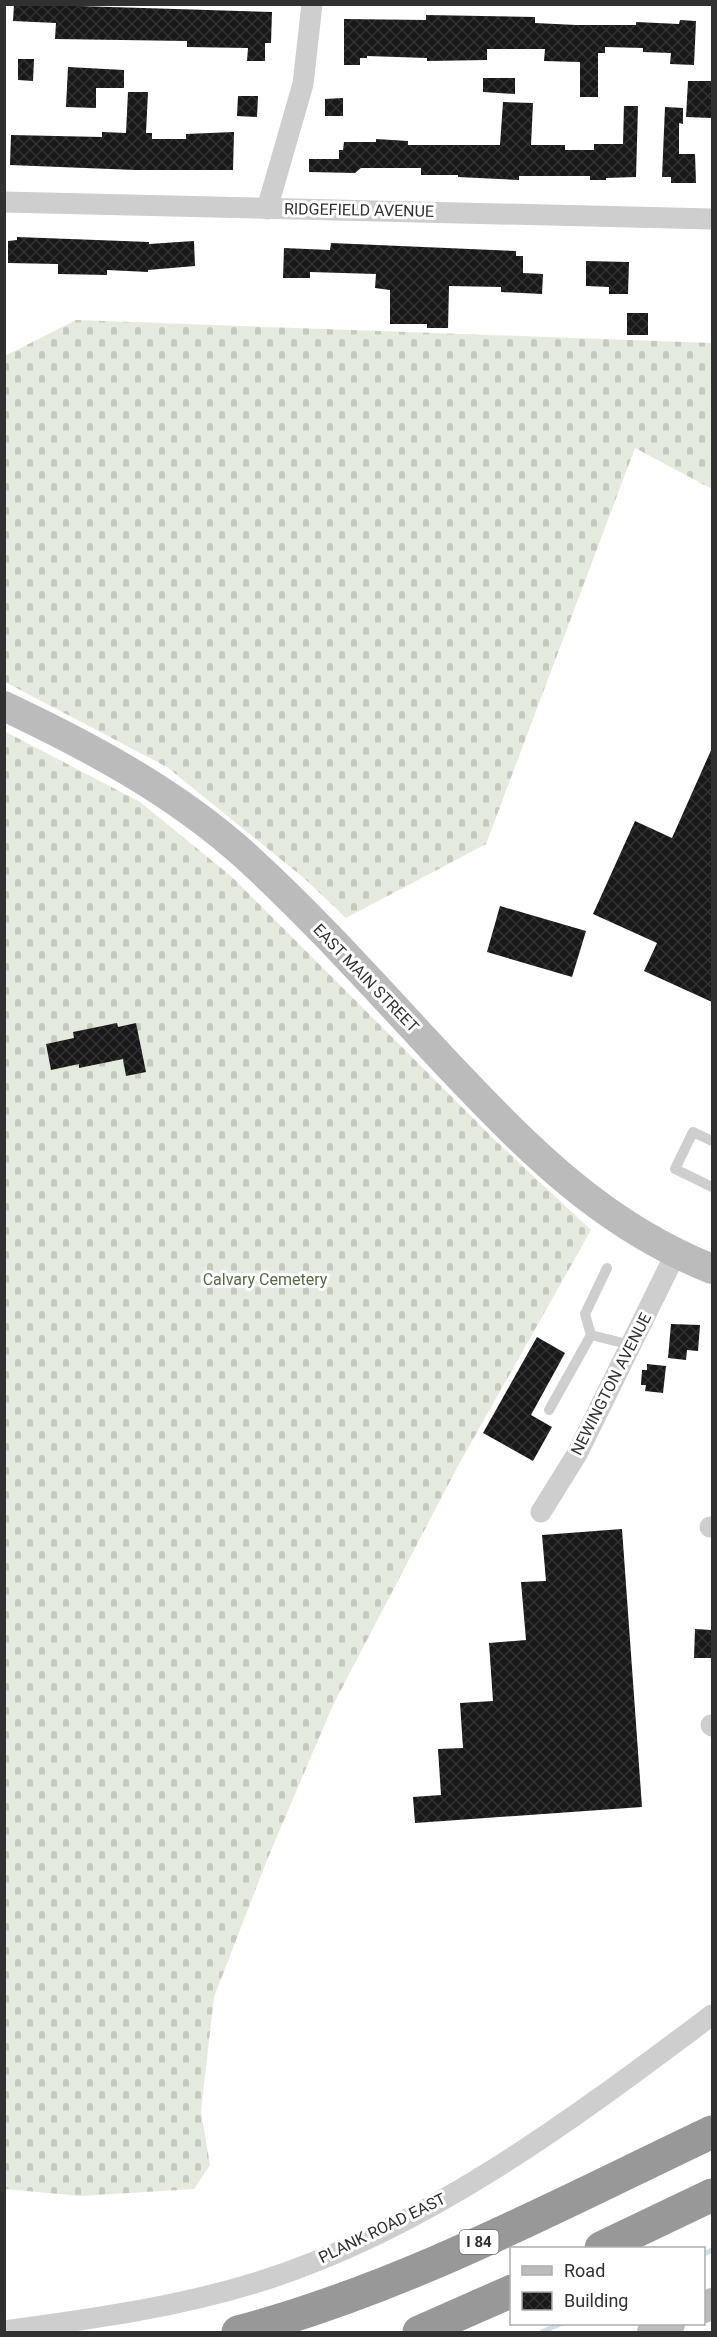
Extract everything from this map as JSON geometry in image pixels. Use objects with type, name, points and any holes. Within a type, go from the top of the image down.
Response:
[{"type":"highway","name":"I 84","points":[[238,2332],[319,2308],[432,2263],[712,2132]]},
{"type":"highway","points":[[603,2247],[712,2195]]},
{"type":"highway","points":[[419,2332],[510,2292]]},
{"type":"main road","name":"EAST MAIN STREET","points":[[4,706],[122,767],[217,832],[304,913],[536,1155],[612,1217],[676,1254],[712,1269]]},
{"type":"main road","points":[[652,2332],[668,2325]]},
{"type":"street","points":[[267,208],[303,84],[312,4]]},
{"type":"street","name":"RIDGEFIELD AVENUE","points":[[4,202],[712,219]]},
{"type":"street","name":"NEWINGTON AVENUE","points":[[541,1512],[577,1454],[676,1254]]},
{"type":"street","name":"PLANK ROAD EAST","points":[[4,2331],[170,2306],[243,2287],[320,2260],[420,2211],[507,2162],[599,2100],[712,2015]]},
{"type":"lane","points":[[712,1141],[693,1132],[675,1169],[712,1187]]},
{"type":"lane","points":[[549,1410],[591,1335],[585,1314],[607,1268]]},
{"type":"lane","points":[[591,1335],[631,1345]]},
{"type":"green space","points":[[76,320],[712,343],[712,489],[635,448],[486,844],[346,918],[305,879],[167,767],[5,682],[5,356]]},
{"type":"green space","name":"Calvary Cemetery","points":[[4,731],[140,802],[232,877],[494,1139],[591,1230],[459,1464],[333,1705],[267,1860],[214,1997],[201,2111],[210,2165],[194,2189],[80,2196],[5,2189]]},
{"type":"building","points":[[14,4],[272,12],[271,43],[265,43],[265,61],[247,61],[248,48],[187,47],[187,41],[55,39],[56,23],[13,21]]},
{"type":"building","points":[[426,15],[535,17],[535,23],[576,25],[636,25],[636,22],[679,24],[680,20],[696,21],[694,65],[670,64],[671,53],[643,52],[643,48],[605,47],[605,53],[598,53],[598,97],[580,97],[580,62],[544,61],[545,49],[487,49],[487,60],[427,61],[427,58],[367,56],[367,58],[360,58],[360,65],[344,65],[344,19],[426,20]]},
{"type":"building","points":[[18,59],[34,59],[33,81],[18,80]]},
{"type":"building","points":[[68,67],[124,70],[124,88],[96,88],[96,108],[66,107]]},
{"type":"building","points":[[483,78],[515,78],[515,94],[483,92]]},
{"type":"building","points":[[688,81],[712,81],[712,118],[686,117]]},
{"type":"building","points":[[128,92],[148,92],[146,133],[152,133],[152,139],[186,139],[186,134],[234,132],[233,170],[135,170],[10,165],[11,135],[102,137],[102,132],[126,133]]},
{"type":"building","points":[[238,96],[258,96],[257,117],[237,116]]},
{"type":"building","points":[[343,98],[343,116],[325,116],[325,99]]},
{"type":"building","points":[[503,102],[533,103],[531,145],[565,145],[565,150],[594,150],[594,144],[623,144],[624,106],[638,106],[636,177],[590,180],[590,176],[519,176],[519,180],[458,177],[458,175],[421,175],[421,168],[361,168],[355,173],[309,172],[309,159],[339,159],[339,150],[343,150],[344,142],[376,142],[376,139],[408,141],[408,145],[500,145]]},
{"type":"building","points":[[665,107],[683,108],[683,124],[679,123],[679,154],[695,154],[696,183],[671,183],[671,177],[662,177]]},
{"type":"building","points":[[17,237],[149,242],[149,244],[194,241],[195,266],[148,270],[148,272],[107,270],[107,275],[58,274],[58,264],[8,263],[8,241],[17,240]]},
{"type":"building","points":[[331,243],[516,251],[516,256],[523,256],[523,273],[543,274],[542,294],[501,292],[501,287],[449,286],[448,328],[427,328],[427,324],[390,324],[390,290],[375,288],[376,274],[310,272],[310,278],[283,278],[284,248],[330,250]]},
{"type":"building","points":[[586,261],[629,262],[628,294],[609,294],[609,287],[586,286]]},
{"type":"building","points":[[627,313],[648,313],[648,335],[627,335]]},
{"type":"building","points":[[712,748],[712,1002],[644,971],[657,943],[593,914],[635,821],[672,838]]},
{"type":"building","points":[[500,906],[586,931],[572,977],[487,952]]},
{"type":"building","points":[[117,1023],[118,1027],[136,1023],[146,1072],[126,1076],[123,1059],[79,1068],[79,1064],[51,1070],[46,1044],[74,1038],[73,1032]]},
{"type":"building","points":[[671,1324],[700,1325],[698,1351],[687,1350],[686,1360],[668,1358]]},
{"type":"building","points":[[537,1337],[565,1353],[531,1415],[552,1427],[533,1461],[483,1433]]},
{"type":"building","points":[[647,1364],[666,1366],[663,1393],[645,1391],[646,1385],[641,1385],[642,1370],[647,1370]]},
{"type":"building","points":[[622,1529],[642,1807],[415,1823],[413,1797],[441,1795],[438,1749],[463,1748],[460,1703],[493,1701],[489,1643],[526,1640],[521,1582],[546,1581],[542,1535]]},
{"type":"building","points":[[695,1629],[712,1630],[712,1658],[694,1658]]},
{"type":"waterway","points":[[705,2254],[712,2250]]},
{"type":"waterway","points":[[542,2332],[558,2325]]}]
